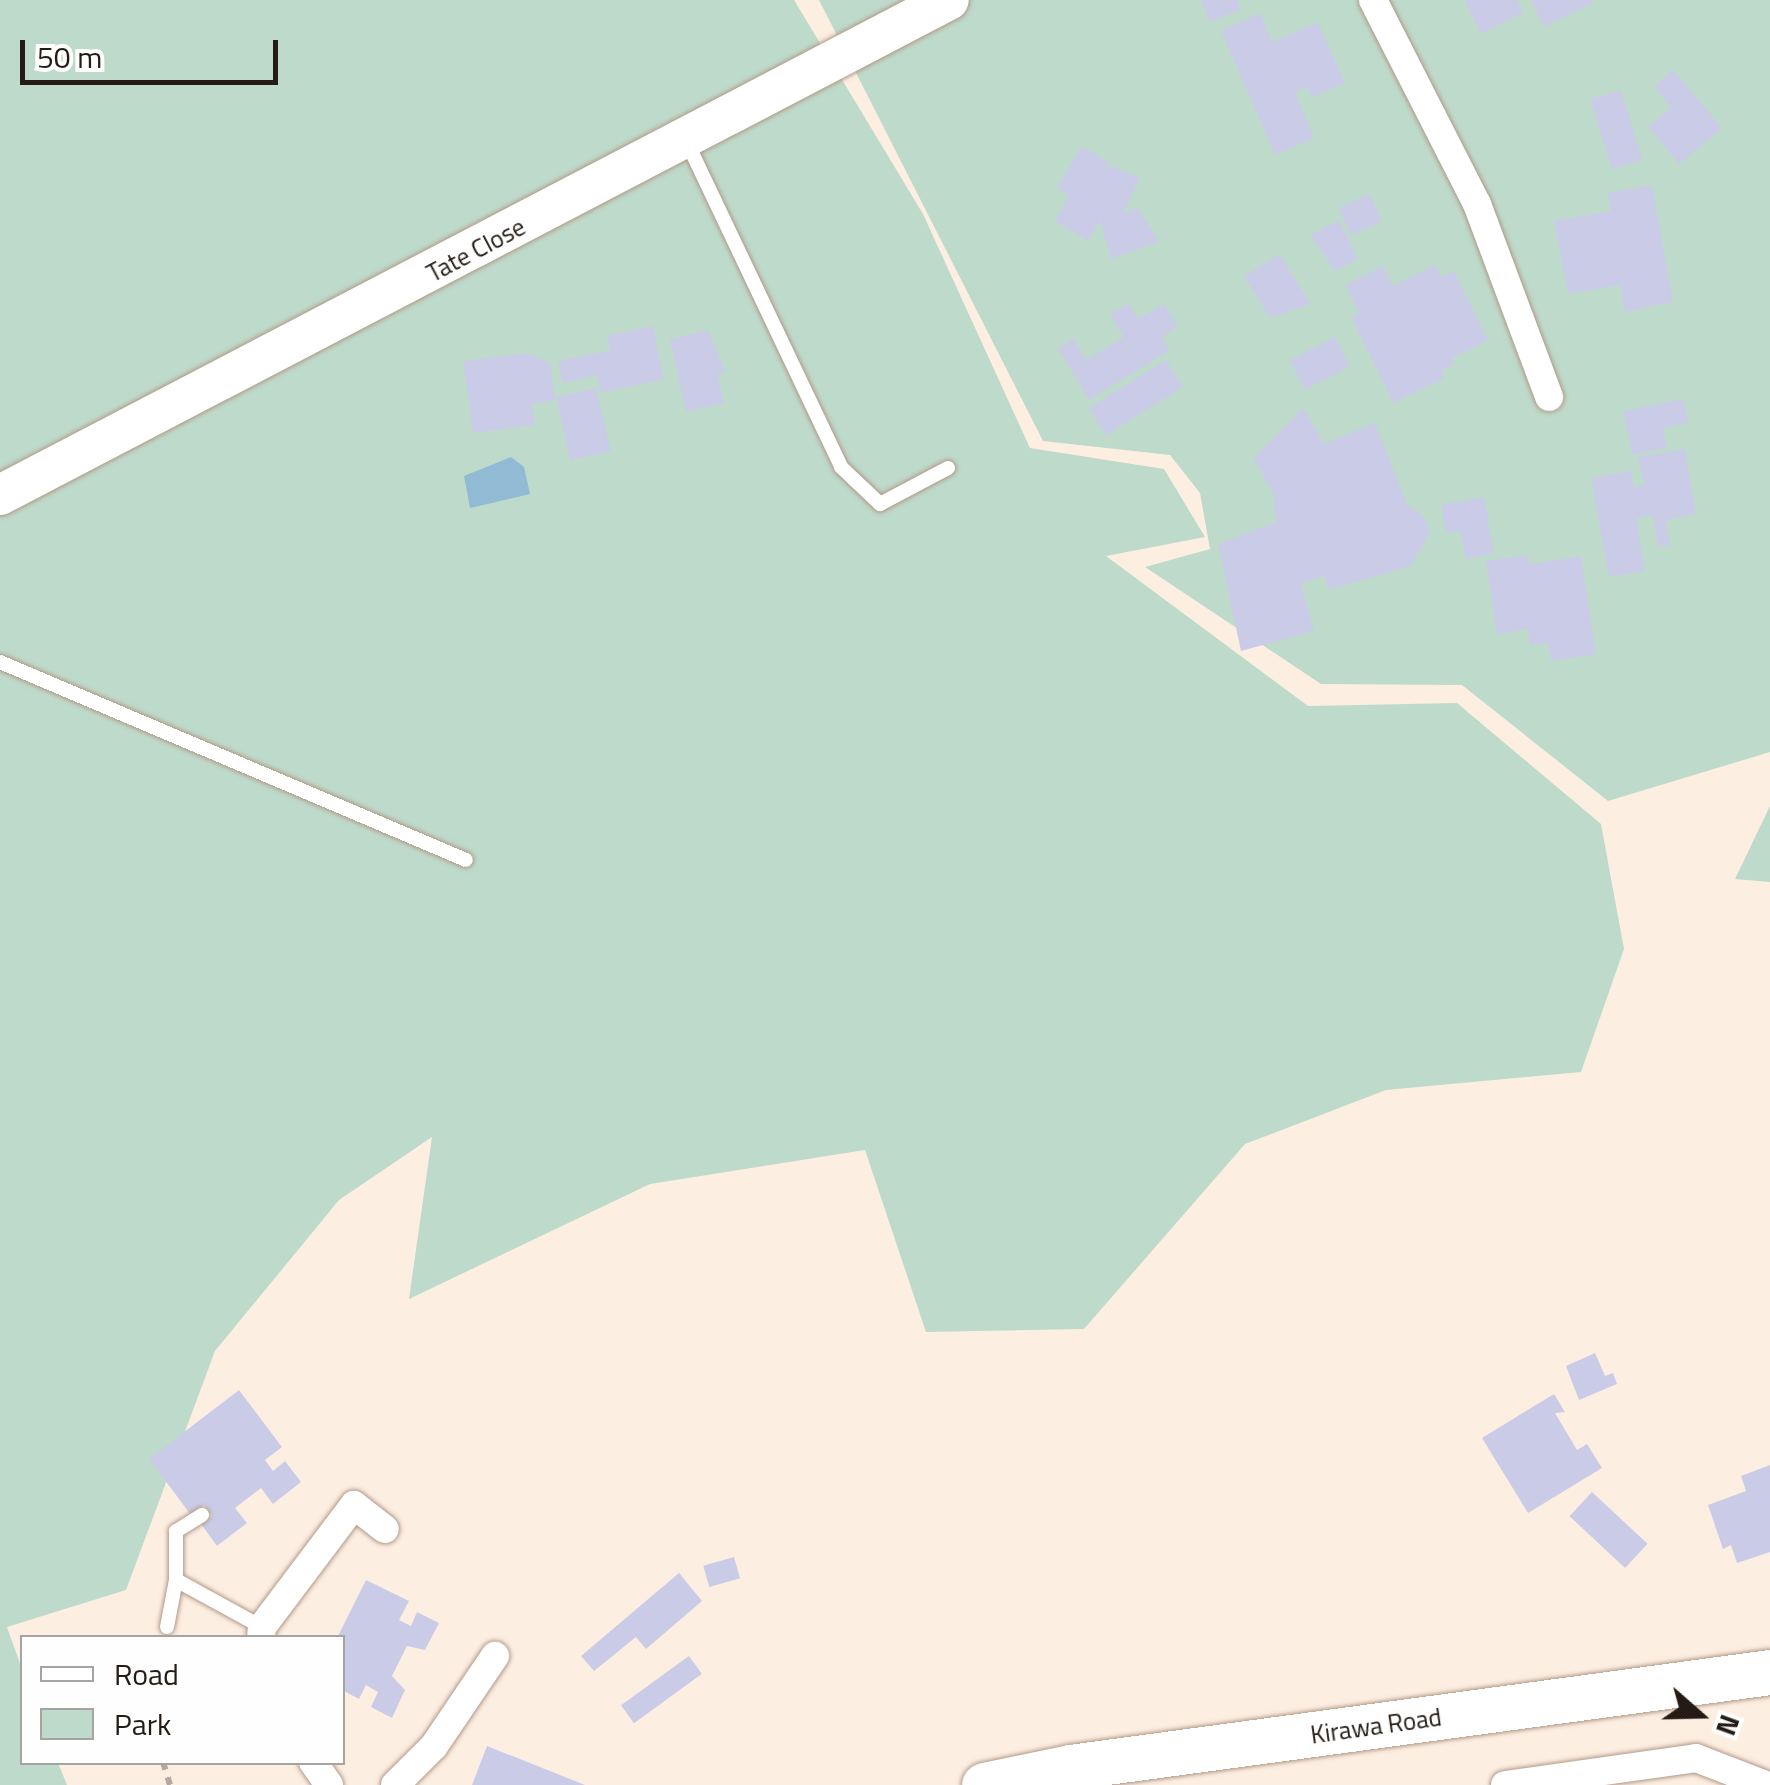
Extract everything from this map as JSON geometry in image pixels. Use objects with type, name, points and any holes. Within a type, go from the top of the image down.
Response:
[{"type":"main road","name":"Kirawa Road","points":[[984,1785],[1070,1767],[1770,1672]]},
{"type":"street","name":"Tate Close","points":[[0,496],[949,0]]},
{"type":"street","points":[[1373,0],[1477,204],[1549,397]]},
{"type":"street","points":[[261,1632],[354,1505],[385,1529]]},
{"type":"street","points":[[395,1785],[434,1746],[495,1656]]},
{"type":"street","points":[[1505,1785],[1696,1758],[1766,1785]]},
{"type":"lane","points":[[685,139],[841,468],[880,504],[948,468]]},
{"type":"lane","points":[[0,662],[466,860]]},
{"type":"lane","points":[[167,1627],[176,1580],[176,1531],[202,1515]]},
{"type":"lane","points":[[176,1580],[261,1632]]},
{"type":"green space","points":[[0,0],[794,0],[923,214],[1030,448],[1164,469],[1205,537],[1106,556],[1308,706],[1457,703],[1601,824],[1624,949],[1581,1072],[1386,1090],[1245,1144],[1084,1329],[926,1332],[865,1150],[650,1184],[409,1299],[432,1137],[339,1200],[215,1351],[126,1590],[7,1627],[20,1663],[20,1765],[59,1765],[67,1785],[0,1785]]},
{"type":"green space","points":[[819,0],[1770,0],[1770,752],[1608,801],[1462,685],[1321,684],[1145,567],[1210,549],[1200,493],[1170,455],[1043,441]]},
{"type":"green space","points":[[1770,806],[1770,882],[1735,879]]},
{"type":"water","points":[[511,457],[524,467],[530,494],[470,508],[464,476]]},
{"type":"building","points":[[1201,0],[1237,0],[1241,10],[1209,22]]},
{"type":"building","points":[[1464,0],[1517,0],[1523,13],[1481,34]]},
{"type":"building","points":[[1531,0],[1592,0],[1593,3],[1544,27]]},
{"type":"building","points":[[1260,13],[1272,42],[1318,22],[1345,83],[1312,97],[1307,87],[1295,92],[1314,138],[1275,155],[1221,31]]},
{"type":"building","points":[[1673,70],[1722,128],[1679,164],[1648,127],[1671,108],[1654,86]]},
{"type":"building","points":[[1621,90],[1642,160],[1612,169],[1590,99]]},
{"type":"building","points":[[1082,146],[1110,163],[1102,171],[1112,166],[1140,178],[1123,213],[1138,208],[1159,242],[1111,259],[1100,220],[1088,241],[1055,221],[1069,196],[1057,188]]},
{"type":"building","points":[[1652,185],[1673,302],[1625,312],[1620,285],[1568,294],[1554,221],[1611,211],[1608,193]]},
{"type":"building","points":[[1370,194],[1382,221],[1351,235],[1339,208]]},
{"type":"building","points":[[1339,220],[1358,259],[1335,271],[1310,235]]},
{"type":"building","points":[[1280,254],[1310,304],[1270,318],[1244,276]]},
{"type":"building","points":[[1435,265],[1441,277],[1454,271],[1488,340],[1452,358],[1455,364],[1441,371],[1444,378],[1393,403],[1351,317],[1359,313],[1345,285],[1383,266],[1393,286]]},
{"type":"building","points":[[1129,303],[1138,319],[1164,304],[1178,326],[1162,337],[1170,350],[1089,400],[1058,348],[1073,339],[1086,360],[1124,337],[1110,314]]},
{"type":"building","points":[[653,326],[664,379],[601,393],[597,375],[563,383],[558,361],[611,350],[607,336]]},
{"type":"building","points":[[708,330],[726,373],[718,375],[724,403],[686,412],[670,339]]},
{"type":"building","points":[[1335,337],[1350,366],[1305,390],[1290,360]]},
{"type":"building","points":[[526,353],[550,363],[555,400],[532,404],[535,425],[473,433],[463,361]]},
{"type":"building","points":[[1166,360],[1183,387],[1106,435],[1089,408]]},
{"type":"building","points":[[596,388],[611,451],[571,461],[556,397]]},
{"type":"building","points":[[1683,399],[1688,423],[1663,428],[1667,448],[1632,455],[1623,411]]},
{"type":"building","points":[[1303,408],[1324,444],[1375,423],[1407,504],[1424,517],[1430,532],[1411,566],[1328,590],[1324,576],[1301,583],[1314,631],[1241,651],[1218,544],[1276,522],[1273,493],[1253,458]]},
{"type":"building","points":[[1685,449],[1696,514],[1666,520],[1670,545],[1658,547],[1653,515],[1636,518],[1645,571],[1609,577],[1591,478],[1631,471],[1634,487],[1644,485],[1638,457]]},
{"type":"building","points":[[1484,497],[1494,553],[1466,559],[1460,531],[1446,533],[1441,505]]},
{"type":"building","points":[[1528,555],[1530,564],[1581,556],[1596,654],[1551,661],[1548,643],[1530,645],[1528,629],[1497,634],[1486,561]]},
{"type":"building","points":[[1595,1353],[1605,1376],[1613,1373],[1617,1384],[1579,1400],[1566,1366]]},
{"type":"building","points":[[239,1390],[282,1447],[265,1460],[273,1471],[285,1461],[301,1482],[273,1504],[261,1488],[235,1508],[247,1523],[217,1546],[201,1524],[212,1516],[204,1505],[191,1515],[149,1459]]},
{"type":"building","points":[[1554,1394],[1565,1412],[1555,1413],[1577,1450],[1587,1444],[1602,1468],[1528,1513],[1482,1438]]},
{"type":"building","points":[[1770,1465],[1770,1552],[1737,1563],[1731,1545],[1723,1549],[1708,1505],[1746,1491],[1741,1476]]},
{"type":"building","points":[[1592,1492],[1648,1544],[1625,1568],[1569,1516]]},
{"type":"building","points":[[734,1557],[740,1578],[709,1587],[703,1566]]},
{"type":"building","points":[[679,1573],[702,1601],[646,1649],[636,1637],[594,1671],[581,1656]]},
{"type":"building","points":[[366,1580],[409,1601],[399,1620],[411,1626],[417,1612],[439,1623],[425,1650],[407,1646],[392,1676],[405,1690],[392,1718],[371,1707],[378,1692],[366,1685],[359,1699],[345,1692],[345,1635],[338,1635]]},
{"type":"building","points":[[689,1656],[702,1674],[634,1723],[621,1705]]},
{"type":"building","points":[[487,1746],[585,1785],[472,1785]]}]
